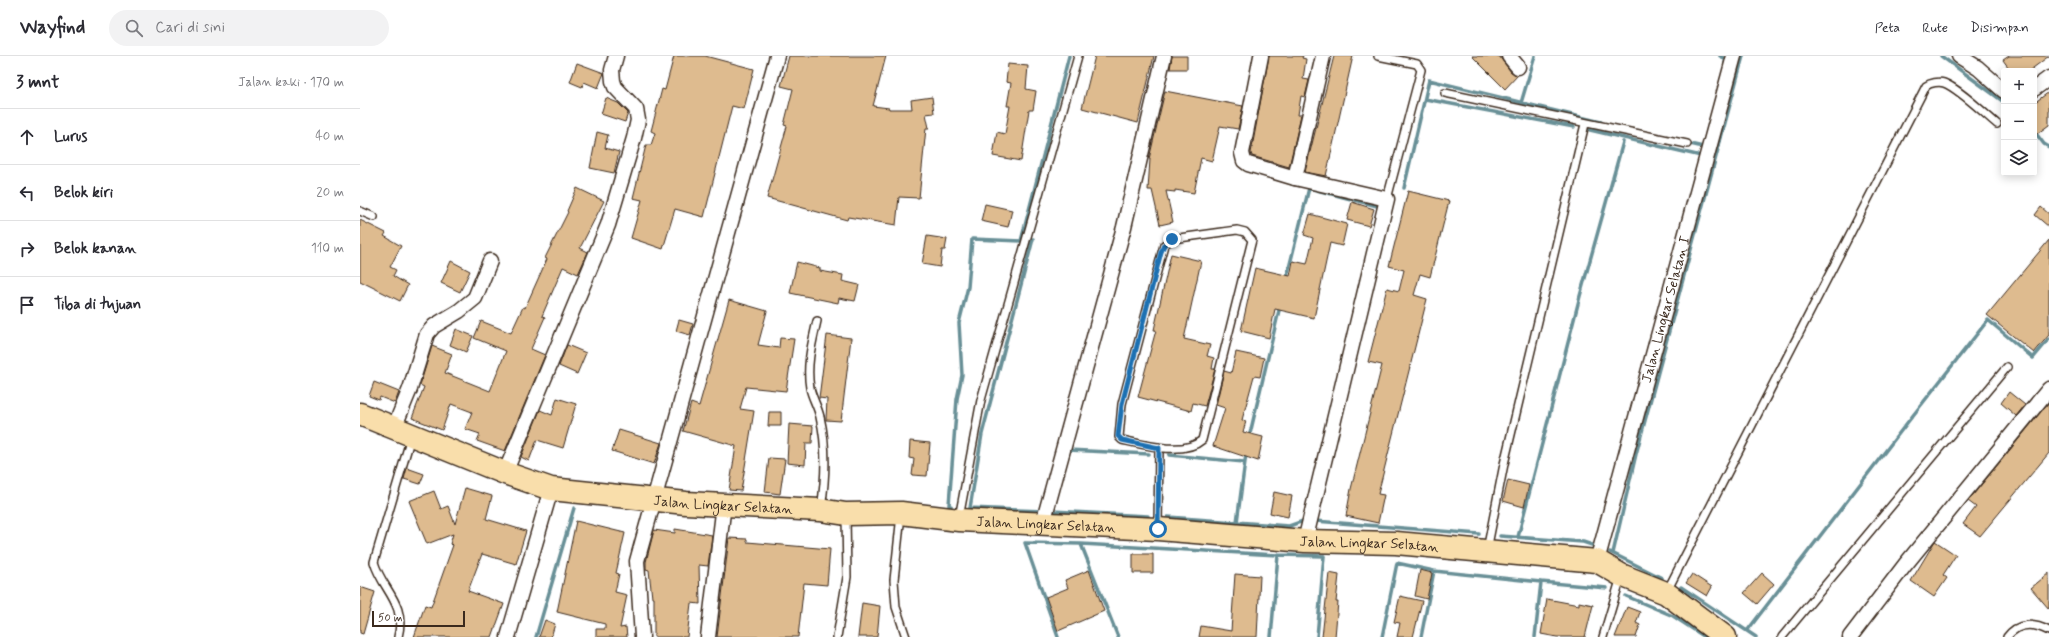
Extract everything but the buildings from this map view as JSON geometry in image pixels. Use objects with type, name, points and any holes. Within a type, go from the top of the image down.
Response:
[{"type":"highway","name":"Jalan Lingkar Selatan","points":[[360,414],[505,473],[550,489],[653,500],[820,510],[846,514],[901,513],[959,520],[1158,529],[1305,541],[1396,543],[1597,561],[1621,575],[1666,593],[1725,637]]},
{"type":"street","points":[[505,473],[608,225],[634,138],[638,116],[636,109],[615,87],[612,70],[616,56]]},
{"type":"street","points":[[642,637],[637,561],[776,56]]},
{"type":"street","points":[[1043,523],[1124,227],[1164,56]]},
{"type":"street","points":[[1261,56],[1242,158],[1248,164],[1295,178],[1387,199],[1305,541]]},
{"type":"street","points":[[1295,178],[1324,56]]},
{"type":"street","name":"Jalan Lingkar Selatan I","points":[[1597,561],[1734,56]]},
{"type":"street","points":[[1959,56],[1978,68],[2001,88]]},
{"type":"street","points":[[2037,87],[2049,78]]},
{"type":"street","points":[[403,432],[410,389],[427,334],[434,326],[459,311],[475,298],[490,261]]},
{"type":"street","points":[[1850,637],[1905,565],[2049,389]]},
{"type":"street","points":[[508,637],[550,489]]},
{"type":"street","points":[[708,637],[724,504]]},
{"type":"lane","points":[[959,520],[981,400],[1078,56]]},
{"type":"lane","points":[[1378,56],[1417,64],[1421,70],[1387,199]]},
{"type":"lane","points":[[1666,593],[1926,86],[1934,83],[1944,83],[1966,98],[1997,124]]},
{"type":"lane","points":[[1445,93],[1585,124],[1687,144]]},
{"type":"lane","points":[[1486,552],[1504,464],[1585,124]]},
{"type":"lane","points":[[360,211],[374,217]]},
{"type":"lane","points":[[1237,230],[1245,232],[1252,240],[1202,440],[1196,445],[1182,448],[1159,448],[1122,440],[1118,436],[1122,404],[1161,252],[1164,245],[1172,239],[1237,230]]},
{"type":"lane","points":[[817,321],[809,355],[810,388],[820,416],[825,451],[826,479],[820,510]]},
{"type":"lane","points":[[1782,637],[2007,366]]},
{"type":"lane","points":[[398,637],[400,621],[399,607],[374,562],[403,432]]},
{"type":"lane","points":[[1158,529],[1159,448]]},
{"type":"lane","points":[[901,513],[894,580],[896,607],[906,637]]},
{"type":"lane","points":[[837,637],[847,577],[846,514]]},
{"type":"lane","points":[[1603,637],[1621,575]]},
{"type":"lane","points":[[2007,637],[2011,632],[2021,626],[2033,625],[2049,631]]},
{"type":"waterway","points":[[951,506],[949,505],[957,399],[962,375],[959,323],[968,287],[972,239],[1021,241],[1069,56]]},
{"type":"waterway","points":[[1521,103],[1535,56]]},
{"type":"waterway","points":[[1720,56],[1726,59],[1725,63]]},
{"type":"waterway","points":[[1613,553],[1636,454],[1743,56]]},
{"type":"waterway","points":[[1941,56],[2001,100]]},
{"type":"waterway","points":[[1404,188],[1429,80],[1601,122]]},
{"type":"waterway","points":[[1425,99],[1574,127]]},
{"type":"waterway","points":[[1590,130],[1701,156]]},
{"type":"waterway","points":[[2037,135],[2044,144],[2049,147]]},
{"type":"waterway","points":[[1518,537],[1580,296],[1623,142]]},
{"type":"waterway","points":[[1686,143],[1703,147]]},
{"type":"waterway","points":[[1286,280],[1309,188],[1381,207]]},
{"type":"waterway","points":[[1033,239],[982,434],[970,508],[1044,511]]},
{"type":"waterway","points":[[1249,438],[1280,306]]},
{"type":"waterway","points":[[1747,631],[1988,320],[2033,358],[2049,339]]},
{"type":"waterway","points":[[1068,450],[1149,454]]},
{"type":"waterway","points":[[1237,522],[1246,454]]},
{"type":"waterway","points":[[1169,455],[1244,462]]},
{"type":"waterway","points":[[536,637],[574,508]]},
{"type":"waterway","points":[[1052,511],[1148,516]]},
{"type":"waterway","points":[[1168,517],[1289,526],[1306,520]]},
{"type":"waterway","points":[[1315,521],[1479,534]]},
{"type":"waterway","points":[[1500,536],[1583,542],[1598,547]]},
{"type":"waterway","points":[[1058,637],[1025,543],[1081,544]]},
{"type":"waterway","points":[[1118,637],[1081,544],[1278,555],[1271,637]]},
{"type":"waterway","points":[[1610,552],[1662,578]]},
{"type":"waterway","points":[[1278,555],[1324,556],[1317,637]]},
{"type":"waterway","points":[[1382,637],[1397,563],[1434,571]]},
{"type":"waterway","points":[[1421,637],[1434,571],[1541,582],[1535,637]]},
{"type":"waterway","points":[[1541,582],[1607,588]]},
{"type":"waterway","points":[[1681,587],[1756,637]]},
{"type":"waterway","points":[[1626,596],[1673,616],[1705,637]]},
{"type":"route","points":[[1158,529],[1159,448],[1122,440],[1118,436],[1122,404],[1161,252],[1164,245],[1172,239]]}]
